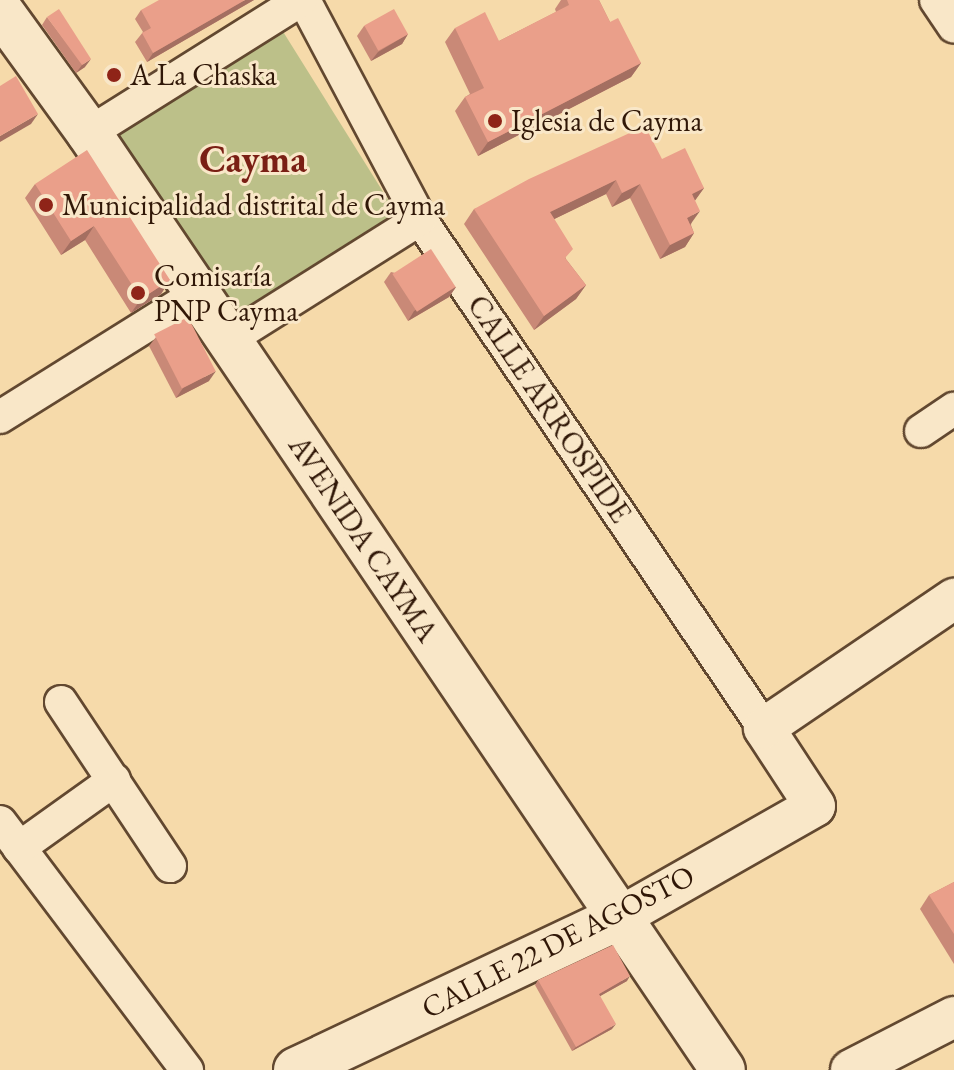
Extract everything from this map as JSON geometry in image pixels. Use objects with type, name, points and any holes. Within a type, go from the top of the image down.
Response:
[{"type":"main road","name":"AVENIDA CAYMA","points":[[0,10],[89,133],[723,1070]]},
{"type":"main road","name":"CALLE 22 DE AGOSTO","points":[[296,1070],[620,917]]},
{"type":"street","points":[[89,133],[302,0]]},
{"type":"street","name":"CALLE ARROSPIDE","points":[[302,0],[420,219],[815,806]]},
{"type":"street","points":[[936,0],[954,27]]},
{"type":"street","points":[[228,340],[420,219]]},
{"type":"street","points":[[0,417],[197,294]]},
{"type":"street","points":[[921,431],[954,409]]},
{"type":"street","points":[[764,728],[954,599]]},
{"type":"street","points":[[61,702],[170,866]]},
{"type":"street","points":[[19,848],[114,780]]},
{"type":"street","name":"CALLE 22 DE AGOSTO","points":[[620,917],[815,806]]},
{"type":"street","points":[[0,822],[187,1070]]},
{"type":"street","points":[[851,1070],[954,1017]]},
{"type":"green space","points":[[282,30],[396,213],[229,318],[114,135]]},
{"type":"building","points":[[159,0],[245,0],[153,53],[142,33],[151,28],[141,10]]},
{"type":"building","points":[[567,0],[599,0],[610,22],[618,18],[641,63],[488,142],[465,97],[484,88],[455,28],[485,12],[499,41],[569,5]]},
{"type":"building","points":[[59,9],[91,59],[82,65],[47,17]]},
{"type":"building","points":[[394,9],[408,34],[378,51],[364,25]]},
{"type":"building","points":[[16,76],[38,114],[0,136],[0,86]]},
{"type":"building","points":[[645,126],[662,159],[685,148],[704,188],[692,194],[700,211],[687,218],[694,233],[670,245],[640,184],[622,193],[616,180],[550,212],[573,249],[565,258],[586,285],[544,316],[474,209],[529,179]]},
{"type":"building","points":[[87,150],[170,280],[141,299],[94,226],[71,241],[35,184]]},
{"type":"building","points":[[431,249],[456,287],[417,312],[392,274]]},
{"type":"building","points":[[188,317],[216,371],[182,389],[154,334]]},
{"type":"building","points":[[954,882],[954,934],[929,895]]},
{"type":"building","points":[[613,945],[630,976],[599,994],[616,1024],[576,1047],[538,980]]},
{"type":"place","name":"A La Chaska","points":[[114,75]]},
{"type":"place","name":"Iglesia de Cayma","points":[[495,121]]},
{"type":"place","name":"Municipalidad distrital de Cayma","points":[[46,205]]},
{"type":"place","name":"Comisaría PNP Cayma","points":[[138,293]]},
{"type":"district","name":"Cayma","points":[[253,159]]}]
